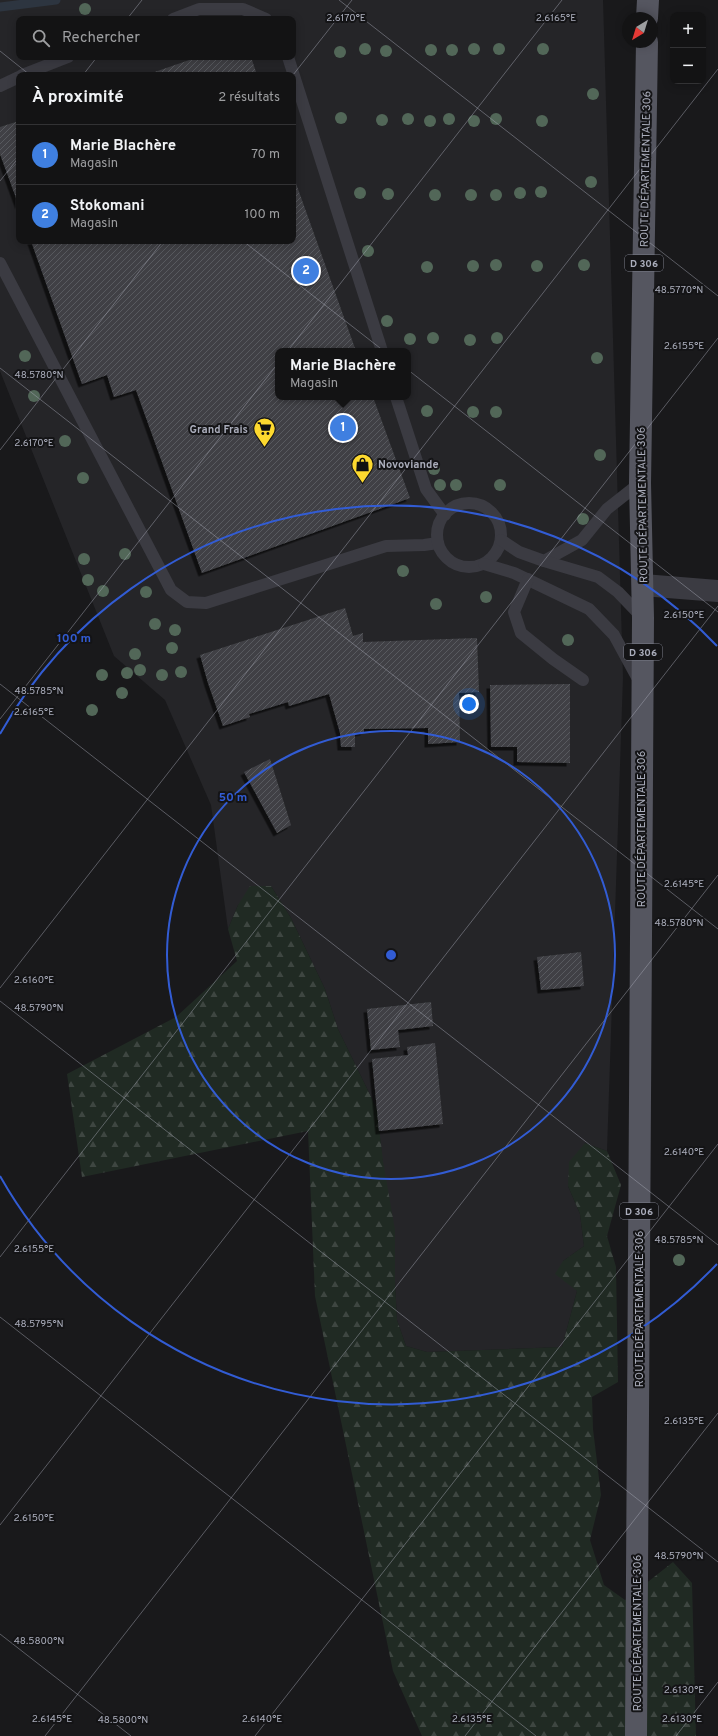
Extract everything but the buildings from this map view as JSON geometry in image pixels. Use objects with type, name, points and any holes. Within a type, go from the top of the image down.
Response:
[{"type":"main road","points":[[647,12],[648,0]]},
{"type":"main road","name":"ROUTE DÉPARTEMENTALE 306","points":[[636,1736],[643,618],[640,483],[647,48]]},
{"type":"street","points":[[643,585],[718,591]]},
{"type":"lane","points":[[182,16],[199,10],[243,9],[259,16]]},
{"type":"lane","points":[[30,72],[60,60]]},
{"type":"lane","points":[[289,60],[293,72]]},
{"type":"lane","points":[[0,86],[16,78]]},
{"type":"lane","points":[[296,82],[381,348]]},
{"type":"lane","points":[[0,262],[171,590],[187,602],[206,603],[386,546],[438,543]]},
{"type":"lane","points":[[397,400],[426,489],[445,515]]},
{"type":"lane","points":[[544,560],[582,540],[607,510],[640,483]]},
{"type":"lane","points":[[462,504],[482,506],[497,520],[501,530],[501,540],[498,549],[492,558],[484,564],[475,567],[456,564],[448,559],[442,552],[438,543],[440,524],[445,515],[453,508],[462,504]]},
{"type":"lane","points":[[501,540],[519,552],[598,577],[618,592],[643,618]]},
{"type":"lane","points":[[484,564],[514,573],[589,609],[614,635],[642,686]]},
{"type":"lane","points":[[528,579],[514,612],[521,633],[552,659],[583,680]]},
{"type":"shaded area","points":[[0,0],[603,0],[623,677],[607,1151],[585,1143],[568,1186],[580,1214],[584,1246],[563,1261],[577,1291],[562,1347],[427,1352],[406,1346],[397,1320],[395,1282],[377,1109],[338,1029],[325,989],[291,918],[271,886],[238,905],[228,929],[211,805],[165,700],[114,656],[0,371]]},
{"type":"green space","points":[[250,886],[271,886],[291,918],[325,989],[338,1029],[377,1109],[383,1161],[395,1230],[397,1320],[406,1346],[427,1352],[562,1347],[577,1291],[555,1274],[563,1261],[584,1246],[580,1214],[568,1186],[569,1162],[585,1143],[607,1151],[621,1185],[607,1236],[616,1267],[618,1382],[592,1397],[593,1429],[601,1495],[590,1540],[604,1585],[625,1600],[673,1562],[692,1583],[696,1736],[422,1736],[393,1671],[315,1296],[308,1131],[82,1177],[67,1074],[176,1017],[237,961],[228,929],[238,905]]},
{"type":"waterway","points":[[0,7],[56,0]]},
{"type":"place","name":"Stokomani","points":[[306,271]]},
{"type":"place","name":"Marie Blachère","points":[[343,428]]},
{"type":"place","name":"Grand Frais","points":[[264,448]]},
{"type":"place","name":"Novoviande","points":[[363,484]]}]
